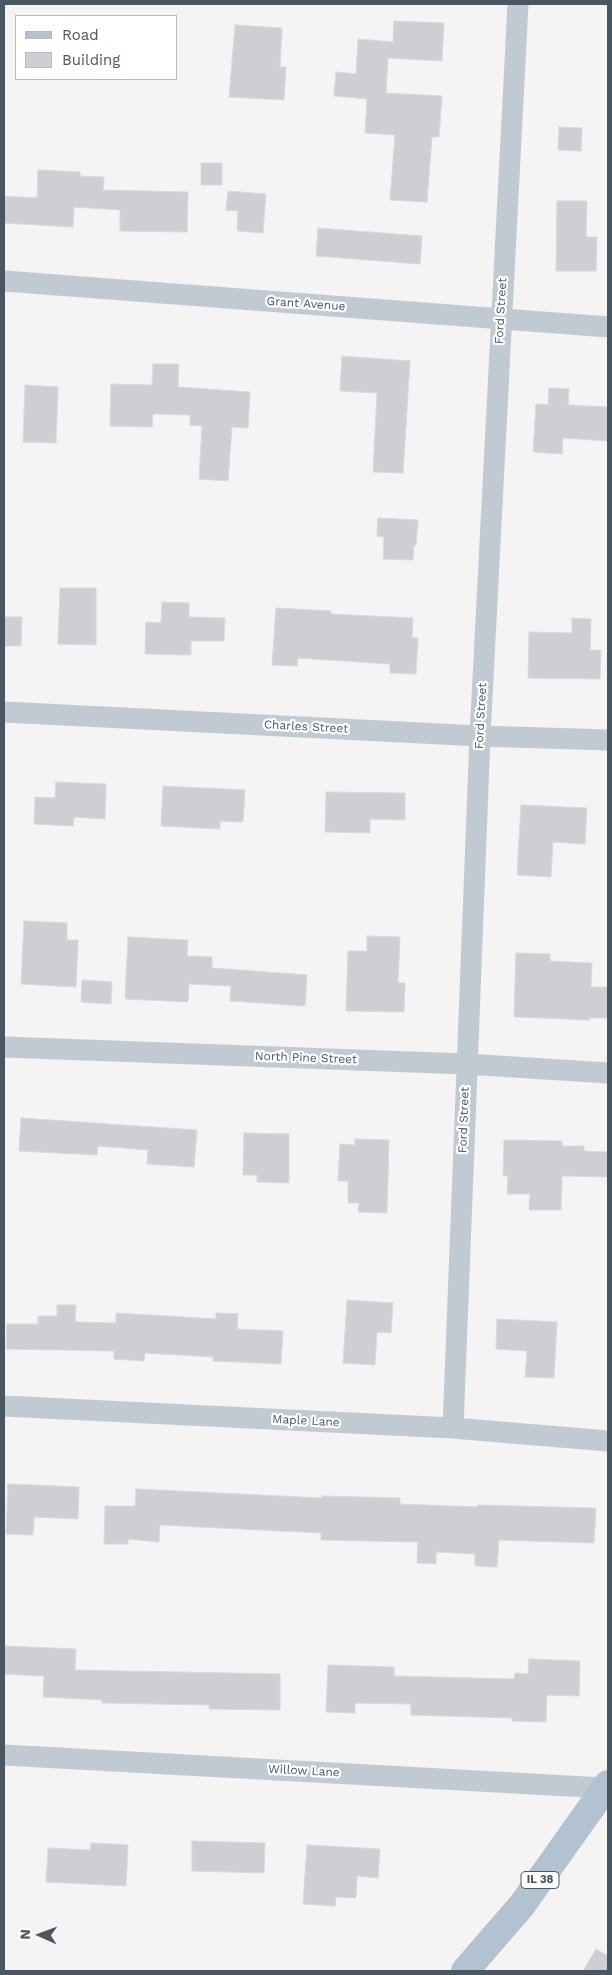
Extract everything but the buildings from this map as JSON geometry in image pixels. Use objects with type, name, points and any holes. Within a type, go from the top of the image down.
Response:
[{"type":"main road","name":"IL 38","points":[[464,1971],[522,1905],[607,1786]]},
{"type":"street","name":"Ford Street","points":[[453,1428],[480,736],[518,4]]},
{"type":"street","name":"Grant Avenue","points":[[4,281],[608,327]]},
{"type":"street","name":"Charles Street","points":[[4,712],[480,736],[608,740]]},
{"type":"street","name":"North Pine Street","points":[[4,1048],[466,1064],[608,1073]]},
{"type":"street","name":"Maple Lane","points":[[4,1406],[453,1428],[608,1441]]},
{"type":"street","name":"Willow Lane","points":[[4,1755],[607,1786]]}]
